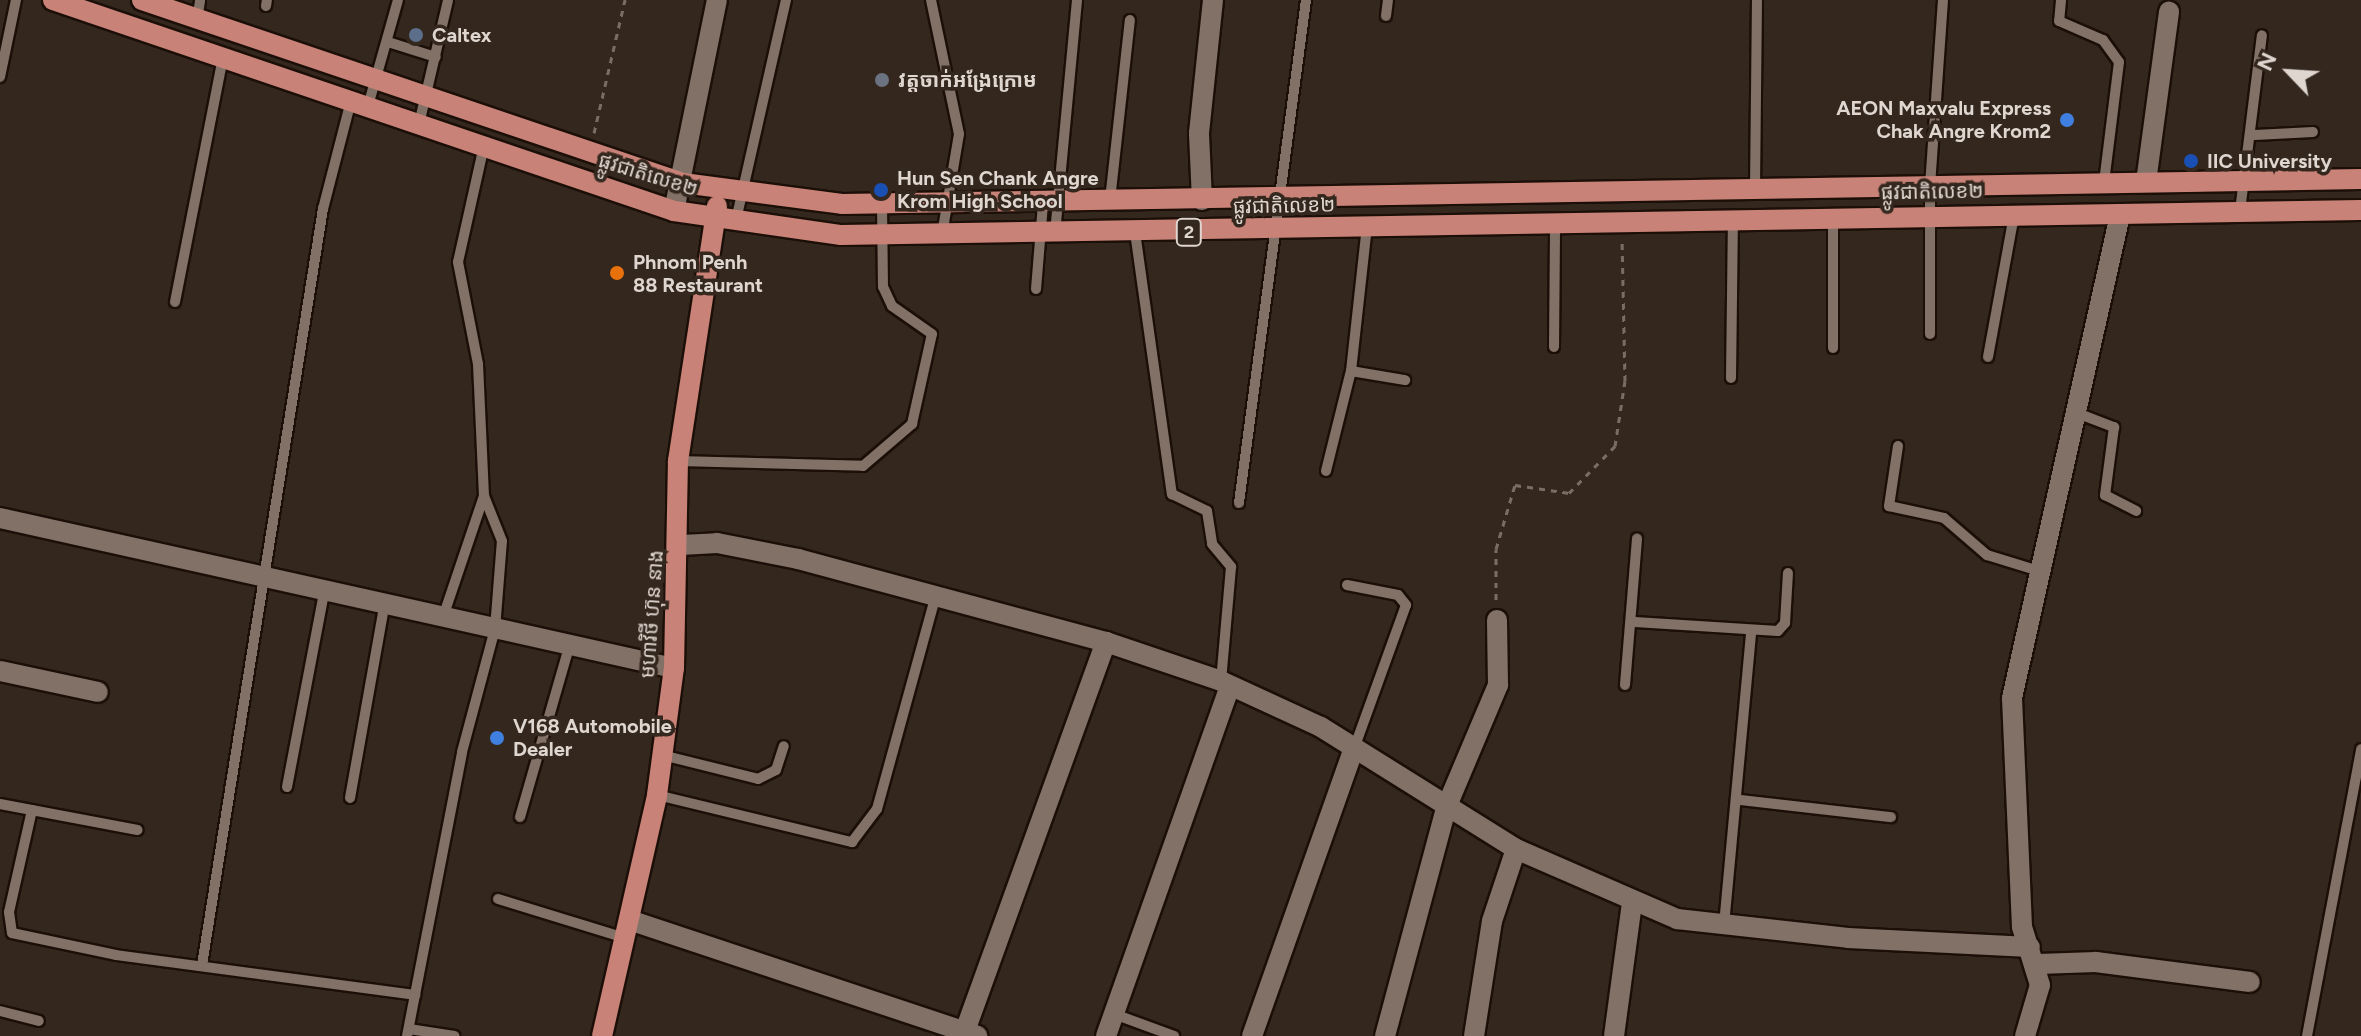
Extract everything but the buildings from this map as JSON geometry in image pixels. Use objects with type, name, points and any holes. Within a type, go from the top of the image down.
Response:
[{"type":"main road","name":"ផ្លូវជាតិលេខ២","points":[[53,0],[674,211],[725,221],[881,237],[2361,210]]},
{"type":"main road","name":"ផ្លូវជាតិលេខ២","points":[[142,0],[198,10],[377,80],[683,183],[730,191],[882,206],[2361,179]]},
{"type":"main road","name":"មហាវិថី ហ៊ុន នាង","points":[[602,1036],[630,930],[657,795],[674,668],[681,545],[678,461],[730,191]]},
{"type":"main road","points":[[1677,191],[1677,221]]},
{"type":"main road","points":[[1450,226],[1451,195]]},
{"type":"street","points":[[674,211],[683,183],[717,0]]},
{"type":"street","points":[[1202,200],[1199,133],[1213,0]]},
{"type":"street","points":[[2146,182],[2169,12]]},
{"type":"street","points":[[2025,1036],[2034,955],[2022,927],[2012,698],[2036,570],[2077,413],[2120,214]]},
{"type":"street","points":[[0,518],[261,580],[674,668]]},
{"type":"street","points":[[681,545],[717,543],[798,559],[1106,642],[1225,684],[1321,727],[1353,750],[1516,849],[1632,902],[1724,925],[2034,955],[2250,982]]},
{"type":"street","points":[[1385,1036],[1446,808],[1498,685],[1497,620]]},
{"type":"street","points":[[630,930],[971,1034],[1106,642]]},
{"type":"street","points":[[0,671],[98,692]]},
{"type":"street","points":[[1106,1036],[1225,684]]},
{"type":"street","points":[[1252,1036],[1353,750]]},
{"type":"street","points":[[1474,1036],[1492,921],[1516,849]]},
{"type":"street","points":[[1614,1036],[1632,902]]},
{"type":"lane","points":[[0,77],[16,0]]},
{"type":"lane","points":[[202,965],[261,580],[323,209],[360,104],[377,80],[398,0]]},
{"type":"lane","points":[[419,124],[448,0]]},
{"type":"lane","points":[[730,191],[786,0]]},
{"type":"lane","points":[[931,0],[959,134],[942,235]]},
{"type":"lane","points":[[1036,289],[1048,235],[1077,0]]},
{"type":"lane","points":[[1239,503],[1271,230],[1306,0]]},
{"type":"lane","points":[[1386,16],[1388,0]]},
{"type":"lane","points":[[1755,189],[1757,0]]},
{"type":"lane","points":[[1930,334],[1930,186],[1943,0]]},
{"type":"lane","points":[[2061,0],[2059,21],[2103,40],[2119,62],[2104,183]]},
{"type":"lane","points":[[1110,202],[1130,20]]},
{"type":"lane","points":[[2240,211],[2240,181],[2255,135],[2262,35]]},
{"type":"lane","points":[[388,42],[436,57]]},
{"type":"lane","points":[[175,302],[223,58]]},
{"type":"lane","points":[[2255,135],[2313,132]]},
{"type":"lane","points":[[454,1036],[408,1033],[495,629],[502,541],[484,496],[478,364],[459,297],[458,262],[484,146]]},
{"type":"lane","points":[[678,461],[863,466],[912,424],[932,334],[892,306],[883,287],[882,206]]},
{"type":"lane","points":[[1988,357],[2014,214]]},
{"type":"lane","points":[[1833,218],[1833,348]]},
{"type":"lane","points":[[1731,378],[1733,220]]},
{"type":"lane","points":[[1554,347],[1555,223]]},
{"type":"lane","points":[[1326,471],[1351,371],[1367,227]]},
{"type":"lane","points":[[1135,232],[1172,494],[1207,511],[1212,544],[1231,567],[1225,684]]},
{"type":"lane","points":[[1351,371],[1405,380]]},
{"type":"lane","points":[[2077,413],[2114,427],[2105,495],[2136,511]]},
{"type":"lane","points":[[1898,446],[1889,506],[1944,518],[1987,555],[2036,570]]},
{"type":"lane","points":[[443,617],[484,496]]},
{"type":"lane","points":[[1625,685],[1635,622],[1637,538]]},
{"type":"lane","points":[[1635,622],[1751,634],[1785,623],[1788,573]]},
{"type":"lane","points":[[1347,585],[1398,595],[1406,605],[1353,750]]},
{"type":"lane","points":[[287,787],[324,593]]},
{"type":"lane","points":[[657,795],[839,845],[866,833],[936,595]]},
{"type":"lane","points":[[350,798],[384,607]]},
{"type":"lane","points":[[1724,925],[1741,800],[1751,634]]},
{"type":"lane","points":[[520,817],[569,647]]},
{"type":"lane","points":[[662,755],[758,779],[776,770],[784,746]]},
{"type":"lane","points":[[2307,1036],[2361,749]]},
{"type":"lane","points":[[1741,800],[1891,817]]},
{"type":"lane","points":[[0,804],[138,830]]},
{"type":"lane","points":[[32,810],[9,912],[12,933],[202,965],[415,995]]},
{"type":"lane","points":[[498,899],[630,930]]},
{"type":"lane","points":[[0,1011],[39,1021]]},
{"type":"lane","points":[[1114,1014],[1174,1036]]},
{"type":"path","points":[[589,152],[625,0]]},
{"type":"path","points":[[1497,620],[1496,549],[1515,485],[1569,493],[1615,446],[1625,381],[1622,222]]},
{"type":"place","name":"Caltex","points":[[416,35]]},
{"type":"place","name":"វត្តចាក់អង្រែក្រោម","points":[[882,80]]},
{"type":"place","name":"AEON Maxvalu Express Chak Angre Krom2","points":[[2067,120]]},
{"type":"place","name":"IIC University","points":[[2191,161]]},
{"type":"place","name":"Hun Sen Chank Angre Krom High School","points":[[881,190]]},
{"type":"place","name":"Phnom Penh 88 Restaurant","points":[[617,273]]},
{"type":"place","name":"V168 Automobile Dealer","points":[[497,738]]}]
